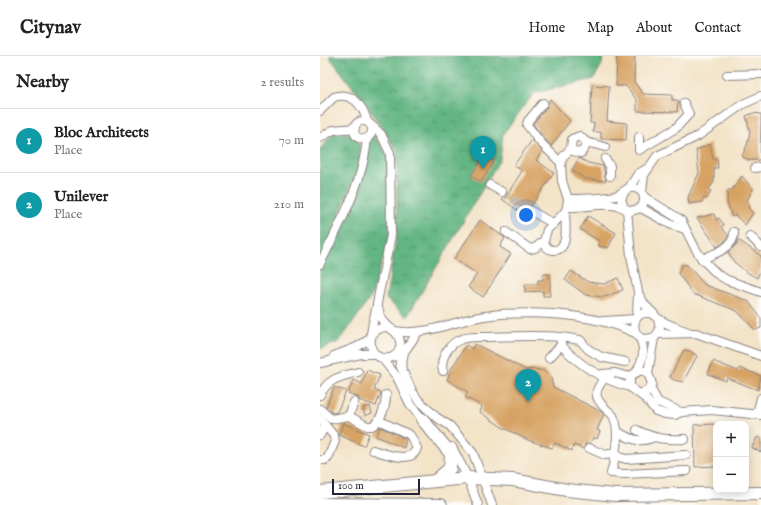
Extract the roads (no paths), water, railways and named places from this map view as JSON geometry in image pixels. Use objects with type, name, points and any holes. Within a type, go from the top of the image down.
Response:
[{"type":"highway","points":[[422,419],[447,447],[451,454],[450,468],[434,481]]},
{"type":"highway","points":[[320,492],[468,478],[483,478],[513,480],[567,490],[615,495],[761,493]]},
{"type":"highway","points":[[320,504],[441,505]]},
{"type":"street","points":[[728,75],[761,74]]},
{"type":"street","points":[[320,111],[334,97],[348,96],[360,105],[368,122],[383,138],[390,153],[391,235],[370,346],[397,378],[411,406],[422,419],[449,444],[468,478],[478,505]]},
{"type":"street","points":[[628,232],[640,209],[643,195],[644,175],[657,156],[698,136],[743,104],[761,96]]},
{"type":"street","points":[[543,103],[528,121],[527,125],[561,163]]},
{"type":"street","points":[[639,137],[639,150],[676,128],[689,114],[684,103]]},
{"type":"street","points":[[320,264],[356,185],[362,166],[362,135],[359,122],[368,122]]},
{"type":"street","points":[[362,135],[368,122]]},
{"type":"street","points":[[320,138],[330,131],[341,129],[362,135],[383,138]]},
{"type":"street","points":[[544,241],[550,250],[559,250],[563,246],[565,239],[567,206],[562,181],[561,163],[563,157],[571,148],[570,143],[575,137],[580,136],[586,142],[606,147]]},
{"type":"street","points":[[571,148],[573,151],[581,153],[586,146],[586,142]]},
{"type":"street","points":[[605,159],[610,166],[610,176]]},
{"type":"street","points":[[630,387],[630,377],[637,371],[643,356],[643,344],[637,335],[634,325],[637,318],[638,292],[631,256],[626,209],[621,199],[638,174],[648,168]]},
{"type":"street","points":[[490,185],[502,192]]},
{"type":"street","points":[[506,232],[530,249],[535,248],[544,241],[547,230],[554,224],[567,206],[616,196],[627,190],[636,188],[656,206],[676,215],[681,220],[702,260],[722,277],[761,292]]},
{"type":"street","points":[[567,206],[582,208],[615,205],[626,209],[640,209],[672,225],[685,229]]},
{"type":"street","points":[[531,210],[554,224]]},
{"type":"street","points":[[702,260],[721,251],[730,244],[734,239],[734,232]]},
{"type":"street","points":[[750,236],[761,247]]},
{"type":"street","points":[[638,292],[656,317],[660,326],[656,336],[648,373]]},
{"type":"street","points":[[378,308],[382,320],[399,338],[399,359],[412,391],[419,401],[436,417],[450,426],[473,453],[492,505]]},
{"type":"street","points":[[322,363],[361,354],[390,358],[400,348],[419,334],[474,319],[514,313],[560,315],[600,321],[646,340],[656,336],[688,332]]},
{"type":"street","points":[[600,321],[637,318],[647,313],[688,332],[709,336],[761,356]]},
{"type":"street","points":[[322,363],[357,347],[371,337],[378,329],[419,334]]},
{"type":"street","points":[[403,372],[404,352],[419,334]]},
{"type":"street","points":[[443,371],[442,365],[445,355],[452,345],[462,338],[521,335],[561,341],[580,340],[588,349],[601,357],[625,362]]},
{"type":"street","points":[[549,358],[561,341]]},
{"type":"street","points":[[561,341],[582,366],[604,375],[613,383],[630,387],[636,393],[640,394],[654,409],[661,413],[675,415],[681,412],[712,410],[759,415],[761,398]]},
{"type":"street","points":[[637,371],[641,370],[648,373],[652,380],[650,388],[644,393],[640,394]]},
{"type":"street","points":[[321,391],[332,380],[358,372]]},
{"type":"street","points":[[604,375],[615,373],[630,377]]},
{"type":"street","points":[[604,375],[597,390],[596,396],[599,402],[613,415],[617,431],[614,462],[611,473],[624,474],[687,471]]},
{"type":"street","points":[[650,388],[658,402],[681,412]]},
{"type":"street","points":[[320,409],[331,419],[348,416],[369,426],[374,425],[386,405],[386,395]]},
{"type":"street","points":[[348,416],[354,402]]},
{"type":"street","points":[[320,419],[335,441],[328,458],[325,460],[320,460]]},
{"type":"street","points":[[373,450],[399,458],[413,454],[417,448],[410,435],[378,420]]},
{"type":"street","points":[[320,435],[326,426]]},
{"type":"street","points":[[637,430],[652,438],[660,440],[685,439]]},
{"type":"street","points":[[617,431],[625,437],[640,441],[652,438]]},
{"type":"street","points":[[589,448],[599,454],[614,454],[626,459],[686,456]]},
{"type":"tunnel","points":[[502,192],[531,211]]},
{"type":"place","name":"Bloc Architects","points":[[483,169]]},
{"type":"place","name":"Unilever","points":[[528,402]]}]
